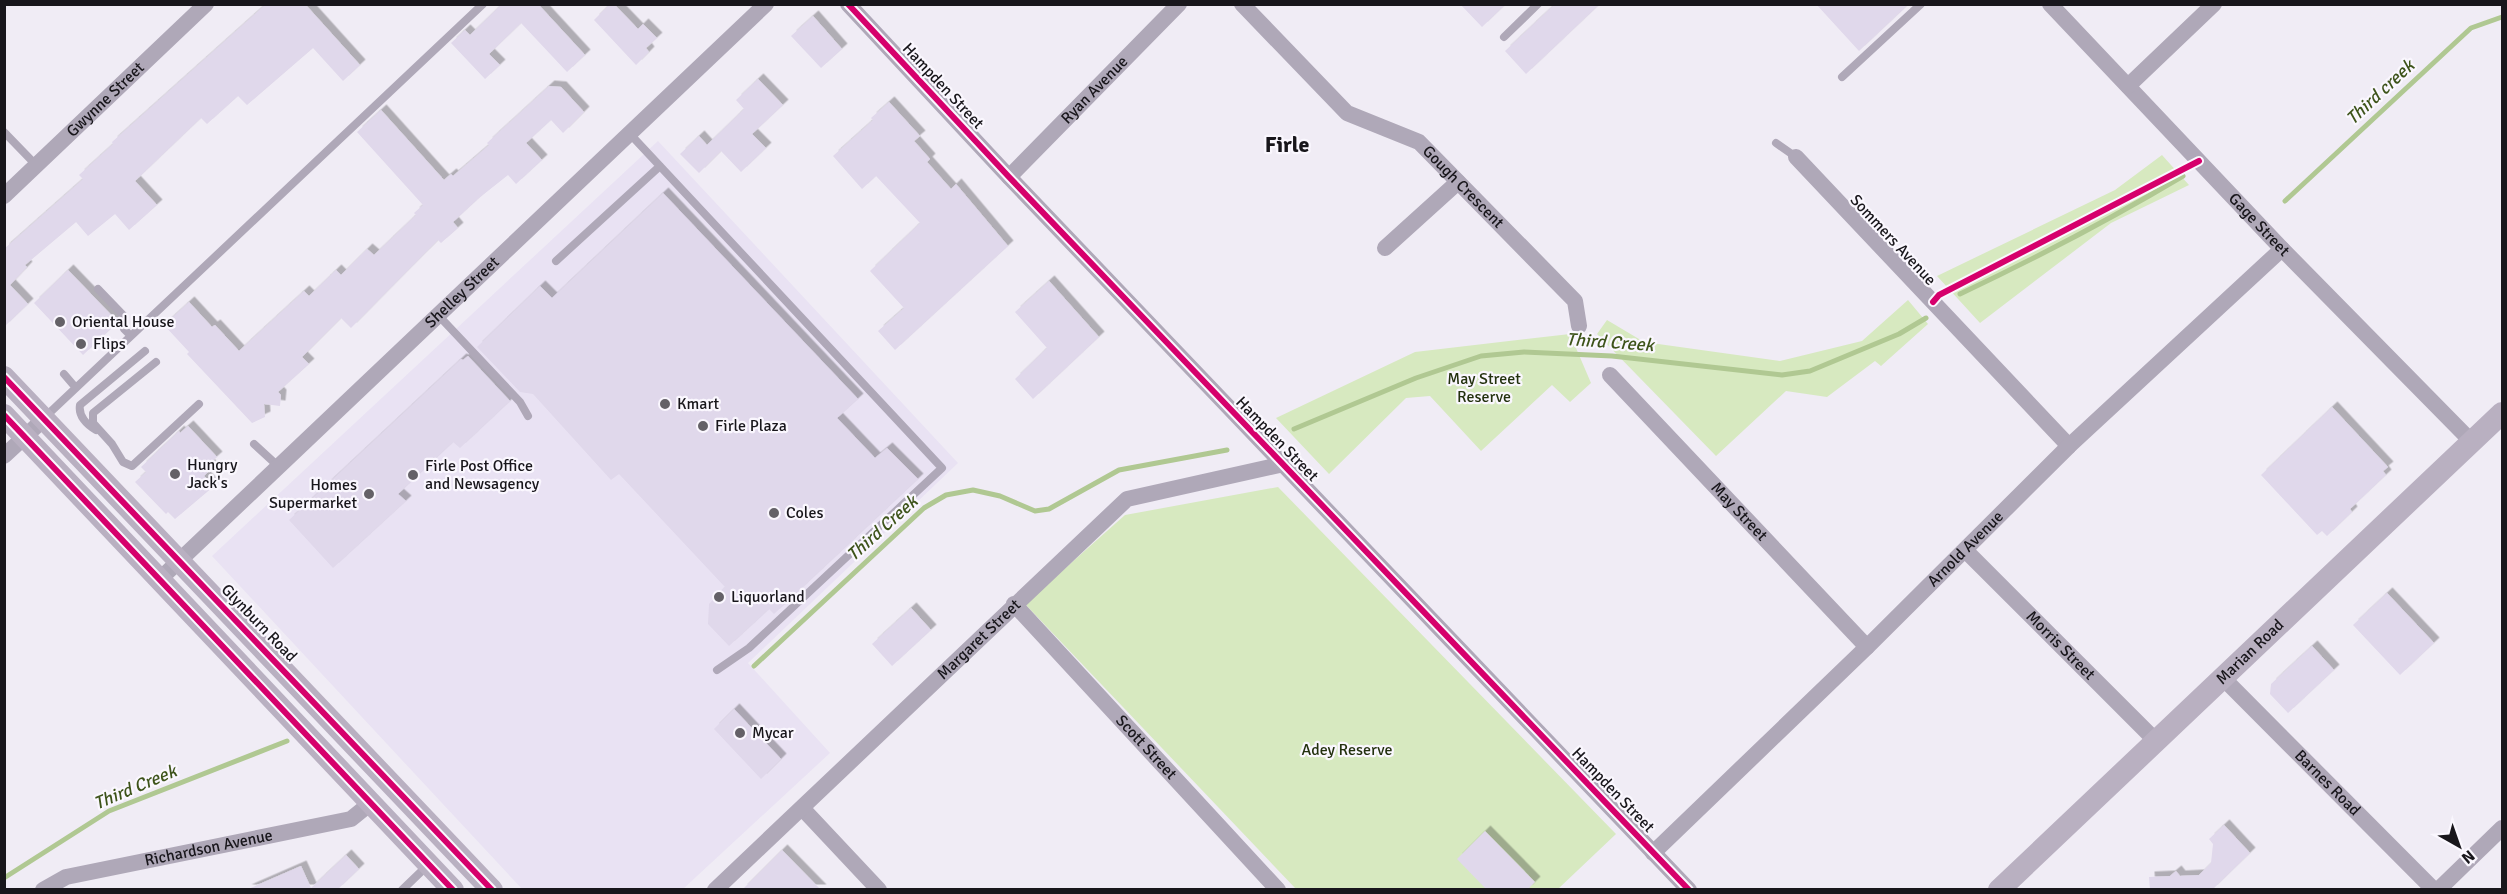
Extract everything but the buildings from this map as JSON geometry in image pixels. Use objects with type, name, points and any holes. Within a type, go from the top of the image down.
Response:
[{"type":"main road","name":"Glynburn Road","points":[[4,377],[492,890]]},
{"type":"main road","name":"Marian Road","points":[[1999,890],[2502,413]]},
{"type":"main road","points":[[4,415],[453,890]]},
{"type":"street","name":"Gwynne Street","points":[[4,196],[206,4]]},
{"type":"street","name":"Shelley Street","points":[[159,580],[766,4]]},
{"type":"street","name":"Hampden Street","points":[[848,4],[1009,177],[1689,890]]},
{"type":"street","name":"Ryan Avenue","points":[[1009,177],[1179,4]]},
{"type":"street","name":"Gough Crescent","points":[[1242,4],[1347,113],[1419,142],[1575,301],[1579,326]]},
{"type":"street","name":"Gage Street","points":[[2050,4],[2282,249],[2472,441]]},
{"type":"street","points":[[2128,86],[2214,4]]},
{"type":"street","name":"Sommers Avenue","points":[[1796,157],[2069,446]]},
{"type":"street","points":[[1385,248],[1458,182]]},
{"type":"street","name":"Arnold Avenue","points":[[1653,853],[1867,647],[2069,446],[2282,249]]},
{"type":"street","name":"May Street","points":[[1610,375],[1867,647]]},
{"type":"street","points":[[4,456],[44,419]]},
{"type":"street","name":"Margaret Street","points":[[715,890],[1127,499],[1284,464]]},
{"type":"street","name":"Morris Street","points":[[1965,550],[2156,741]]},
{"type":"street","name":"Scott Street","points":[[1014,604],[1278,890]]},
{"type":"street","name":"Barnes Road","points":[[2223,678],[2436,890]]},
{"type":"street","name":"Richardson Avenue","points":[[43,890],[66,877],[351,819],[372,802]]},
{"type":"street","points":[[802,808],[879,890]]},
{"type":"street","points":[[2436,890],[2502,828]]},
{"type":"lane","points":[[44,419],[483,4]]},
{"type":"lane","points":[[1504,37],[1538,4]]},
{"type":"lane","points":[[1842,77],[1921,4]]},
{"type":"lane","points":[[4,132],[36,165]]},
{"type":"lane","points":[[630,134],[942,468],[749,648],[717,670]]},
{"type":"lane","points":[[1776,142],[1796,157]]},
{"type":"lane","points":[[556,261],[660,166]]},
{"type":"lane","points":[[98,289],[124,316],[124,329],[131,336]]},
{"type":"lane","points":[[438,315],[520,402],[528,416]]},
{"type":"lane","points":[[106,437],[84,420],[79,410],[80,405],[145,351]]},
{"type":"lane","points":[[156,362],[94,410],[93,423],[123,462],[132,466],[199,404]]},
{"type":"lane","points":[[64,374],[76,388]]},
{"type":"lane","points":[[254,444],[278,466]]},
{"type":"lane","points":[[402,890],[429,865]]},
{"type":"shaded area","name":"Firle Plaza","points":[[658,141],[958,463],[748,663],[830,753],[683,889],[522,889],[212,556]]},
{"type":"green space","points":[[2162,155],[2189,185],[2111,223],[1980,323],[1937,276],[2115,190]]},
{"type":"green space","points":[[1908,300],[1928,324],[1881,366],[1875,361],[1827,397],[1786,391],[1716,456],[1597,334],[1607,320],[1644,342],[1780,361],[1862,341]]},
{"type":"green space","name":"May Street Reserve","points":[[1570,334],[1591,383],[1570,402],[1552,385],[1481,451],[1430,396],[1406,398],[1329,474],[1276,418],[1415,352]]},
{"type":"green space","name":"Adey Reserve","points":[[1278,487],[1616,834],[1558,889],[1296,889],[1025,604],[1125,515]]},
{"type":"waterway","name":"Third creek","points":[[2285,201],[2471,28],[2502,17]]},
{"type":"waterway","name":"Third Creek","points":[[1960,294],[2073,238],[2183,176]]},
{"type":"waterway","name":"Third Creek","points":[[1294,429],[1416,378],[1481,356],[1524,352],[1612,356],[1782,375],[1810,371],[1899,334],[1926,318]]},
{"type":"waterway","name":"Third Creek","points":[[754,666],[924,508],[946,495],[973,490],[1000,496],[1035,511],[1049,509],[1119,470],[1227,450]]},
{"type":"waterway","name":"Third Creek","points":[[4,878],[109,811],[287,741]]},
{"type":"cycle path","points":[[848,4],[1009,177],[1689,890]]},
{"type":"cycle path","points":[[1933,302],[1939,295],[2199,161]]},
{"type":"cycle path","points":[[4,377],[492,890]]},
{"type":"cycle path","points":[[4,415],[453,890]]},
{"type":"place","name":"Oriental House","points":[[60,322]]},
{"type":"place","name":"Flips","points":[[81,344]]},
{"type":"place","name":"Kmart","points":[[665,404]]},
{"type":"place","name":"Firle Plaza","points":[[703,426]]},
{"type":"place","name":"Hungry Jack's","points":[[175,474]]},
{"type":"place","name":"Firle Post Office and Newsagency","points":[[413,475]]},
{"type":"place","name":"Homes Supermarket","points":[[369,494]]},
{"type":"place","name":"Coles","points":[[774,513]]},
{"type":"place","name":"Liquorland","points":[[719,597]]},
{"type":"place","name":"Mycar","points":[[740,733]]},
{"type":"district","name":"Firle","points":[[1287,144]]}]
